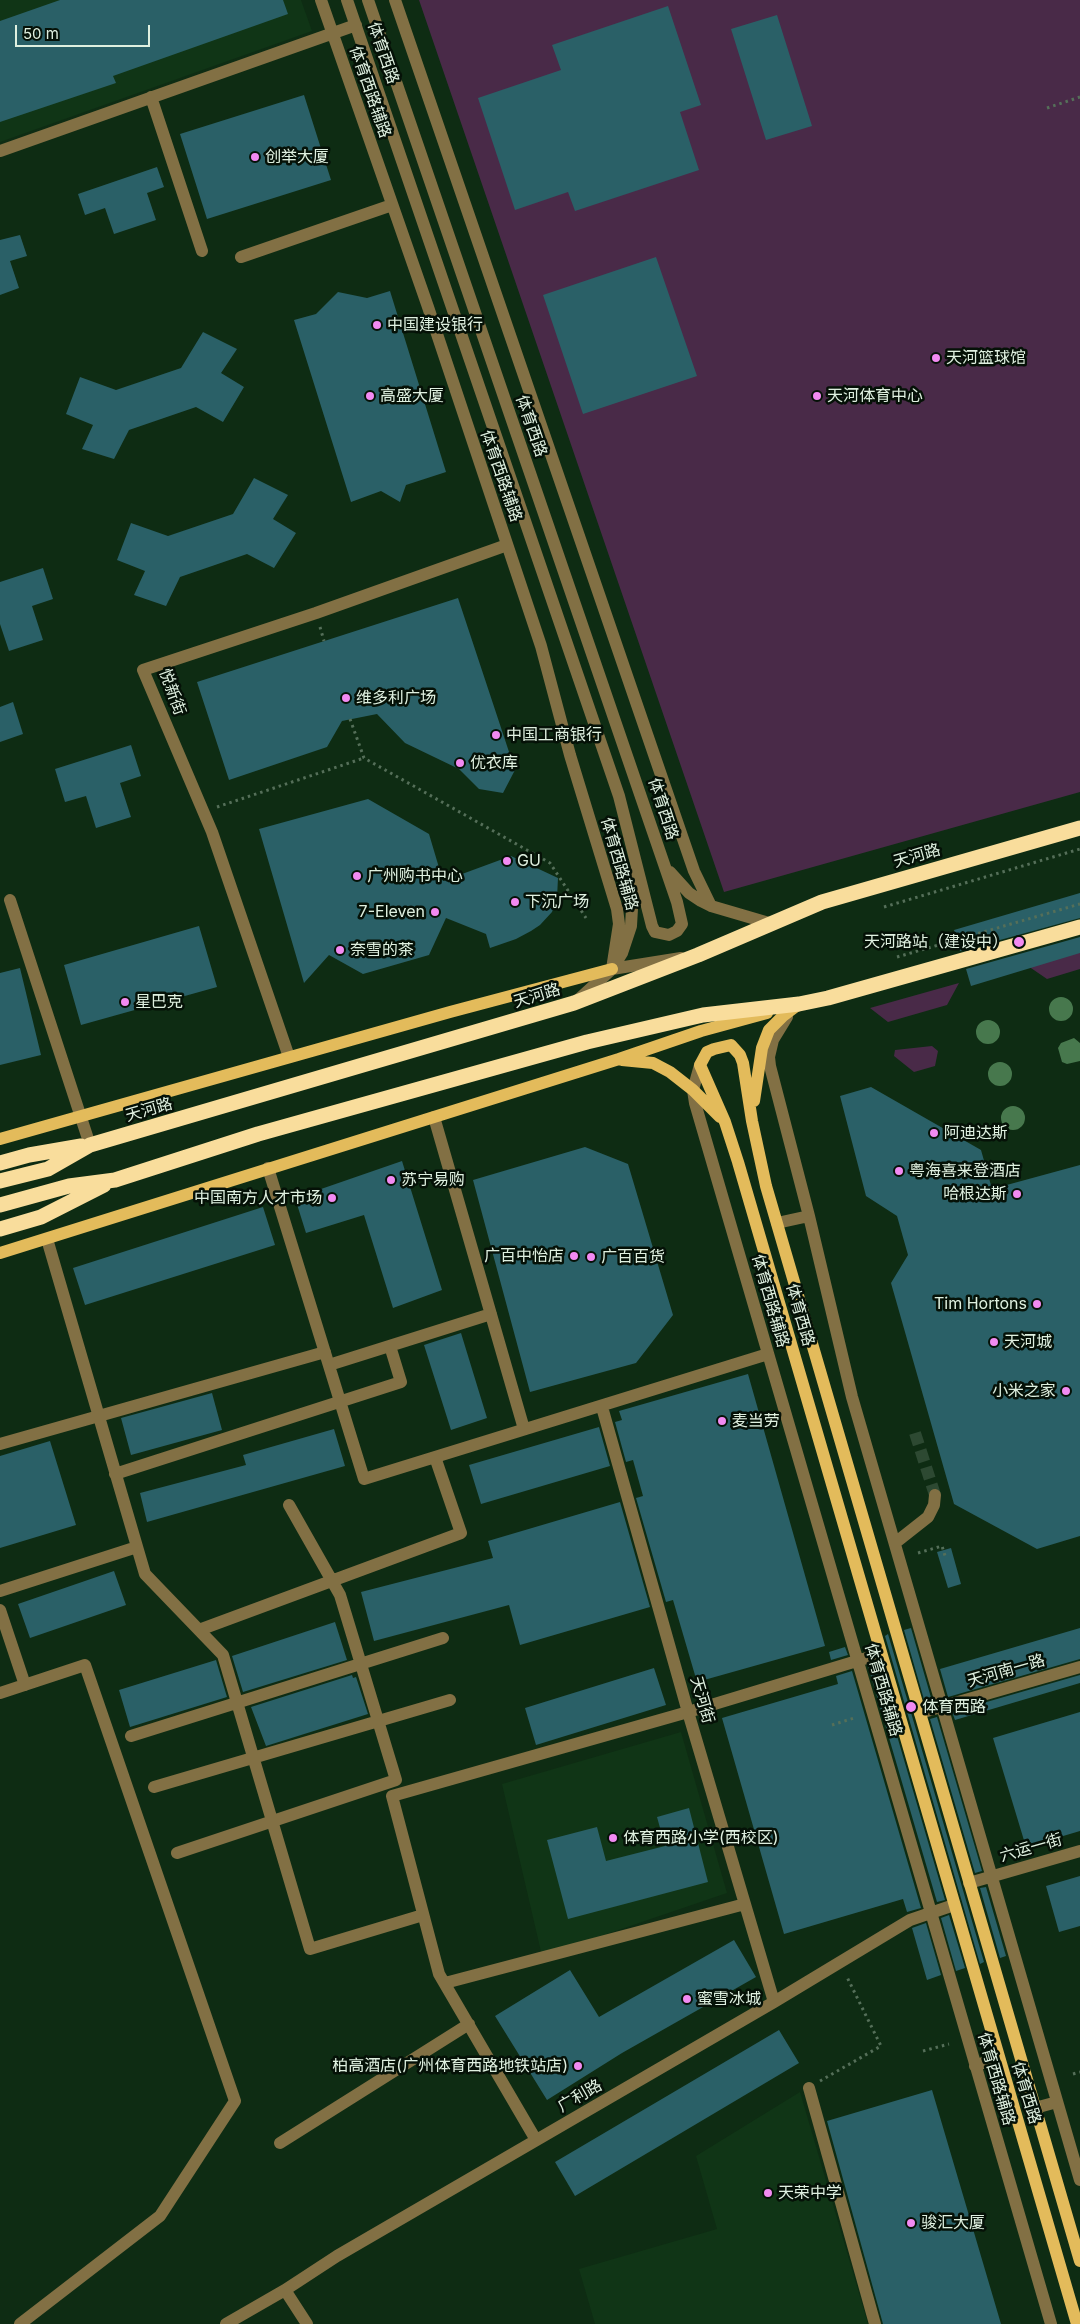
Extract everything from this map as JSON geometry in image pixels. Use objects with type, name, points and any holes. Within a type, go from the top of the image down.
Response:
[{"type":"highway","name":"天河路","points":[[0,1182],[48,1169],[90,1145],[373,1064],[574,1003],[698,955],[769,923],[839,897],[1080,828]]},
{"type":"highway","points":[[0,1229],[41,1217],[115,1180],[258,1134],[587,1042],[703,1015],[799,1004],[902,978],[1080,927]]},
{"type":"highway","points":[[0,1163],[29,1155],[90,1145]]},
{"type":"highway","points":[[0,1205],[69,1186],[115,1180]]},
{"type":"main road","points":[[0,1139],[289,1057],[612,969]]},
{"type":"main road","points":[[0,1253],[619,1059],[701,1031],[799,1004]]},
{"type":"main road","points":[[752,1121],[762,1048],[769,1030],[799,1004]]},
{"type":"main road","points":[[700,1065],[707,1052],[731,1045],[737,1049],[743,1063],[752,1121]]},
{"type":"main road","points":[[619,1059],[653,1063],[670,1072],[693,1090],[725,1122]]},
{"type":"main road","name":"体育西路","points":[[700,1065],[725,1122],[1077,2324]]},
{"type":"main road","name":"体育西路","points":[[752,1121],[777,1223],[1035,2108],[1077,2240],[1080,2261]]},
{"type":"main road","points":[[41,1217],[47,1239]]},
{"type":"street","name":"体育西路辅路","points":[[321,0],[428,307],[541,646],[576,776],[617,909],[619,924],[612,969]]},
{"type":"street","name":"体育西路","points":[[348,0],[619,796],[652,926],[655,932],[669,935],[677,931],[682,924],[663,862],[368,0]]},
{"type":"street","points":[[394,0],[694,871],[711,906]]},
{"type":"street","points":[[0,151],[356,25]]},
{"type":"street","points":[[151,98],[202,251]]},
{"type":"street","points":[[241,257],[392,205]]},
{"type":"street","points":[[428,307],[450,299]]},
{"type":"street","name":"悦新街","points":[[289,1057],[203,811],[143,670],[316,613],[508,545]]},
{"type":"street","points":[[574,1003],[612,969],[622,953],[631,926],[635,857]]},
{"type":"street","points":[[663,862],[675,880],[689,893],[711,906],[769,923]]},
{"type":"street","points":[[10,900],[90,1145]]},
{"type":"street","points":[[612,969],[698,955]]},
{"type":"street","points":[[799,1004],[778,1030],[769,1056],[852,1397],[1080,2180]]},
{"type":"street","points":[[693,1090],[700,1065]]},
{"type":"street","name":"体育西路辅路","points":[[693,1090],[768,1354],[1051,2324]]},
{"type":"street","points":[[434,1117],[524,1430]]},
{"type":"street","points":[[268,1168],[364,1479],[768,1354]]},
{"type":"street","points":[[777,1223],[809,1216]]},
{"type":"street","points":[[47,1239],[144,1574],[223,1655],[310,1949],[424,1915]]},
{"type":"street","points":[[329,1365],[491,1314]]},
{"type":"street","points":[[115,1474],[401,1382],[390,1346]]},
{"type":"street","points":[[0,1444],[325,1352]]},
{"type":"street","name":"天河街","points":[[602,1406],[688,1712],[774,2002]]},
{"type":"street","points":[[199,1630],[461,1533],[435,1457]]},
{"type":"street","points":[[895,1543],[928,1517],[934,1505],[935,1495]]},
{"type":"street","points":[[177,1853],[396,1780],[340,1595],[289,1505]]},
{"type":"street","points":[[0,1591],[137,1547]]},
{"type":"street","points":[[0,1610],[25,1685]]},
{"type":"street","points":[[131,1736],[443,1638]]},
{"type":"street","points":[[536,2140],[442,1978],[392,1796],[688,1712],[880,1654]]},
{"type":"street","points":[[0,1693],[85,1665],[236,2101],[160,2216],[20,2324]]},
{"type":"street","name":"天河南一路","points":[[920,1713],[1080,1667]]},
{"type":"street","points":[[154,1787],[450,1700]]},
{"type":"street","name":"六运一街","points":[[969,1883],[1080,1851]]},
{"type":"street","points":[[442,1978],[745,1904]]},
{"type":"street","name":"广利路","points":[[226,2324],[285,2290],[337,2256],[774,2002],[910,1920],[954,1904]]},
{"type":"street","points":[[280,2143],[469,2024]]},
{"type":"street","points":[[975,2066],[998,2057]]},
{"type":"street","points":[[809,2088],[875,2324]]},
{"type":"street","points":[[1035,2108],[1057,2102]]},
{"type":"street","points":[[285,2290],[307,2324]]},
{"type":"path","points":[[1047,108],[1080,97]]},
{"type":"path","points":[[350,719],[364,758],[550,863],[586,918]]},
{"type":"path","points":[[203,811],[364,758]]},
{"type":"path","points":[[884,908],[1080,849]]},
{"type":"path","points":[[897,958],[1080,904]]},
{"type":"path","points":[[918,1553],[942,1546],[946,1559]]},
{"type":"path","points":[[832,1725],[854,1718]]},
{"type":"path","points":[[809,2088],[881,2046],[840,1962]]},
{"type":"path","points":[[923,2051],[949,2044]]},
{"type":"path","points":[[1073,2074],[1080,2072]]},
{"type":"shaded area","points":[[0,0],[301,0],[312,31],[0,142]]},
{"type":"shaded area","name":"天河体育中心","points":[[419,0],[1080,0],[1080,792],[724,892]]},
{"type":"shaded area","points":[[1080,951],[1080,969],[1047,979],[1028,966]]},
{"type":"shaded area","points":[[959,983],[947,1005],[888,1022],[870,1008]]},
{"type":"shaded area","points":[[1061,997],[1070,1000],[1073,1009],[1070,1018],[1061,1021],[1052,1018],[1049,1009],[1052,1000]]},
{"type":"shaded area","points":[[988,1020],[997,1023],[1000,1032],[997,1041],[988,1044],[979,1041],[976,1032],[979,1023]]},
{"type":"shaded area","points":[[1074,1038],[1080,1043],[1080,1061],[1067,1064],[1062,1062],[1058,1048],[1061,1043]]},
{"type":"shaded area","points":[[932,1046],[938,1051],[935,1066],[914,1072],[894,1056],[895,1050]]},
{"type":"shaded area","points":[[1000,1062],[1009,1065],[1012,1074],[1009,1083],[1000,1086],[991,1083],[988,1074],[991,1065]]},
{"type":"shaded area","points":[[1013,1106],[1022,1109],[1025,1118],[1022,1127],[1013,1130],[1004,1127],[1001,1118],[1004,1109]]},
{"type":"shaded area","name":"体育西路小学(西校区)","points":[[681,1732],[727,1893],[542,1956],[502,1784]]},
{"type":"shaded area","name":"天荣中学","points":[[800,2092],[868,2324],[595,2324],[579,2269],[717,2229],[696,2156]]},
{"type":"building","points":[[60,0],[283,0],[288,14],[113,76],[116,83],[0,122],[0,21]]},
{"type":"building","points":[[668,6],[701,105],[680,112],[699,170],[575,211],[568,192],[515,210],[478,98],[561,70],[552,45]]},
{"type":"building","points":[[777,15],[812,126],[766,140],[731,29]]},
{"type":"building","name":"创举大厦","points":[[304,95],[331,180],[207,219],[180,134]]},
{"type":"building","points":[[157,167],[164,187],[147,193],[156,220],[114,234],[105,208],[85,215],[78,194]]},
{"type":"building","points":[[20,235],[27,256],[10,261],[19,288],[0,295],[0,240]]},
{"type":"building","points":[[656,257],[697,376],[583,414],[543,295]]},
{"type":"building","name":"高盛大厦","points":[[390,291],[446,472],[406,485],[400,502],[381,491],[351,502],[294,320],[316,314],[338,292],[367,298]]},
{"type":"building","points":[[203,332],[237,349],[221,373],[244,387],[223,422],[196,407],[129,430],[114,459],[82,449],[93,425],[66,414],[80,377],[116,390],[181,368]]},
{"type":"building","points":[[254,478],[288,495],[273,519],[296,533],[274,568],[247,554],[180,577],[166,606],[134,595],[145,571],[117,560],[131,523],[168,536],[233,514]]},
{"type":"building","points":[[43,568],[53,599],[32,606],[43,640],[9,651],[0,624],[0,582]]},
{"type":"building","name":"维多利广场","points":[[458,598],[515,770],[503,793],[479,789],[459,769],[405,743],[377,714],[342,721],[327,747],[229,780],[197,682]]},
{"type":"building","points":[[13,702],[23,734],[0,742],[0,707]]},
{"type":"building","points":[[131,745],[141,776],[120,783],[131,817],[96,828],[86,796],[65,802],[55,769]]},
{"type":"building","name":"广州购书中心","points":[[368,799],[429,834],[443,881],[511,856],[558,878],[557,898],[552,912],[540,925],[531,931],[516,939],[490,948],[486,934],[446,918],[429,955],[363,974],[329,955],[304,983],[259,829]]},
{"type":"building","points":[[1080,893],[1080,918],[960,951],[954,930]]},
{"type":"building","points":[[199,926],[217,987],[81,1025],[64,965]]},
{"type":"building","points":[[1080,937],[1080,953],[971,986],[966,969]]},
{"type":"building","points":[[20,968],[41,1055],[0,1065],[0,973]]},
{"type":"building","name":"天河城","points":[[871,1087],[981,1150],[992,1189],[1080,1165],[1080,1536],[1037,1549],[954,1504],[891,1283],[908,1255],[897,1216],[866,1196],[840,1096]]},
{"type":"building","name":"广百中怡店","points":[[585,1147],[628,1164],[673,1315],[636,1363],[530,1392],[473,1180]]},
{"type":"building","points":[[402,1161],[442,1290],[393,1308],[364,1215],[306,1233],[295,1198]]},
{"type":"building","points":[[263,1207],[275,1245],[85,1305],[73,1268]]},
{"type":"building","points":[[461,1333],[487,1418],[451,1430],[424,1345]]},
{"type":"building","points":[[748,1374],[825,1646],[697,1682],[673,1600],[666,1602],[636,1498],[643,1496],[633,1460],[626,1462],[615,1422],[622,1420],[619,1411]]},
{"type":"building","points":[[212,1393],[222,1430],[131,1455],[121,1418]]},
{"type":"building","points":[[599,1427],[610,1466],[481,1504],[469,1465]]},
{"type":"building","points":[[334,1429],[345,1466],[147,1522],[140,1493],[246,1465],[243,1455]]},
{"type":"building","points":[[50,1441],[76,1525],[0,1548],[0,1456]]},
{"type":"building","points":[[620,1502],[650,1607],[520,1645],[509,1605],[374,1641],[361,1592],[493,1558],[488,1541]]},
{"type":"building","points":[[951,1548],[961,1584],[948,1588],[937,1552]]},
{"type":"building","points":[[114,1571],[126,1605],[30,1638],[18,1604]]},
{"type":"building","points":[[335,1622],[347,1660],[243,1692],[232,1656]]},
{"type":"building","points":[[911,1628],[932,1701],[925,1703],[904,1630]]},
{"type":"building","points":[[1080,1628],[1080,1659],[948,1697],[940,1669]]},
{"type":"building","points":[[888,1634],[984,1962],[980,1964],[885,1636]]},
{"type":"building","points":[[845,1647],[848,1655],[831,1660],[829,1652]]},
{"type":"building","points":[[216,1660],[227,1697],[130,1727],[119,1690]]},
{"type":"building","points":[[876,1664],[945,1900],[937,1902],[868,1666]]},
{"type":"building","points":[[654,1668],[666,1705],[536,1745],[525,1708]]},
{"type":"building","points":[[852,1671],[921,1908],[907,1912],[903,1899],[784,1934],[722,1718],[838,1684],[836,1676]]},
{"type":"building","points":[[352,1675],[353,1678],[356,1677],[368,1714],[266,1746],[251,1707]]},
{"type":"building","points":[[1080,1675],[1080,1683],[955,1720],[952,1712]]},
{"type":"building","points":[[1080,1712],[1080,1831],[1026,1847],[993,1738]]},
{"type":"building","points":[[937,1717],[982,1871],[975,1873],[930,1719]]},
{"type":"building","points":[[689,1808],[708,1882],[568,1919],[547,1840],[597,1827],[606,1861],[665,1846],[657,1817]]},
{"type":"building","points":[[1080,1876],[1080,1926],[1059,1932],[1046,1886]]},
{"type":"building","points":[[986,1887],[1006,1956],[1000,1958],[980,1888]]},
{"type":"building","points":[[949,1915],[965,1968],[956,1971],[941,1918]]},
{"type":"building","points":[[926,1923],[941,1975],[927,1980],[912,1928]]},
{"type":"building","points":[[734,1940],[756,1977],[622,2053],[547,2100],[495,2016],[570,1970],[599,2017]]},
{"type":"building","points":[[779,2030],[799,2063],[575,2196],[555,2162]]},
{"type":"building","name":"骏汇大厦","points":[[932,2090],[1001,2324],[883,2324],[827,2121]]},
{"type":"tunnel","points":[[915,1433],[935,1495]]},
{"type":"place","name":"创举大厦","points":[[255,157]]},
{"type":"place","name":"中国建设银行","points":[[377,325]]},
{"type":"place","name":"天河篮球馆","points":[[936,358]]},
{"type":"place","name":"高盛大厦","points":[[370,396]]},
{"type":"place","name":"天河体育中心","points":[[817,396]]},
{"type":"place","name":"维多利广场","points":[[346,698]]},
{"type":"place","name":"中国工商银行","points":[[496,735]]},
{"type":"place","name":"优衣库","points":[[460,763]]},
{"type":"place","name":"GU","points":[[507,861]]},
{"type":"place","name":"广州购书中心","points":[[357,876]]},
{"type":"place","name":"下沉广场","points":[[515,902]]},
{"type":"place","name":"7-Eleven","points":[[435,912]]},
{"type":"place","name":"天河路站（建设中）","points":[[1019,942]]},
{"type":"place","name":"奈雪的茶","points":[[340,950]]},
{"type":"place","name":"星巴克","points":[[125,1002]]},
{"type":"place","name":"阿迪达斯","points":[[934,1133]]},
{"type":"place","name":"粤海喜来登酒店","points":[[899,1171]]},
{"type":"place","name":"苏宁易购","points":[[391,1180]]},
{"type":"place","name":"哈根达斯","points":[[1017,1194]]},
{"type":"place","name":"中国南方人才市场","points":[[332,1198]]},
{"type":"place","name":"广百中怡店","points":[[574,1256]]},
{"type":"place","name":"广百百货","points":[[591,1257]]},
{"type":"place","name":"Tim Hortons","points":[[1037,1304]]},
{"type":"place","name":"天河城","points":[[994,1342]]},
{"type":"place","name":"小米之家","points":[[1066,1391]]},
{"type":"place","name":"麦当劳","points":[[722,1421]]},
{"type":"place","name":"体育西路","points":[[911,1707]]},
{"type":"place","name":"体育西路小学(西校区)","points":[[613,1838]]},
{"type":"place","name":"蜜雪冰城","points":[[687,1999]]},
{"type":"place","name":"柏高酒店(广州体育西路地铁站店)","points":[[578,2066]]},
{"type":"place","name":"天荣中学","points":[[768,2193]]},
{"type":"place","name":"骏汇大厦","points":[[911,2223]]}]
